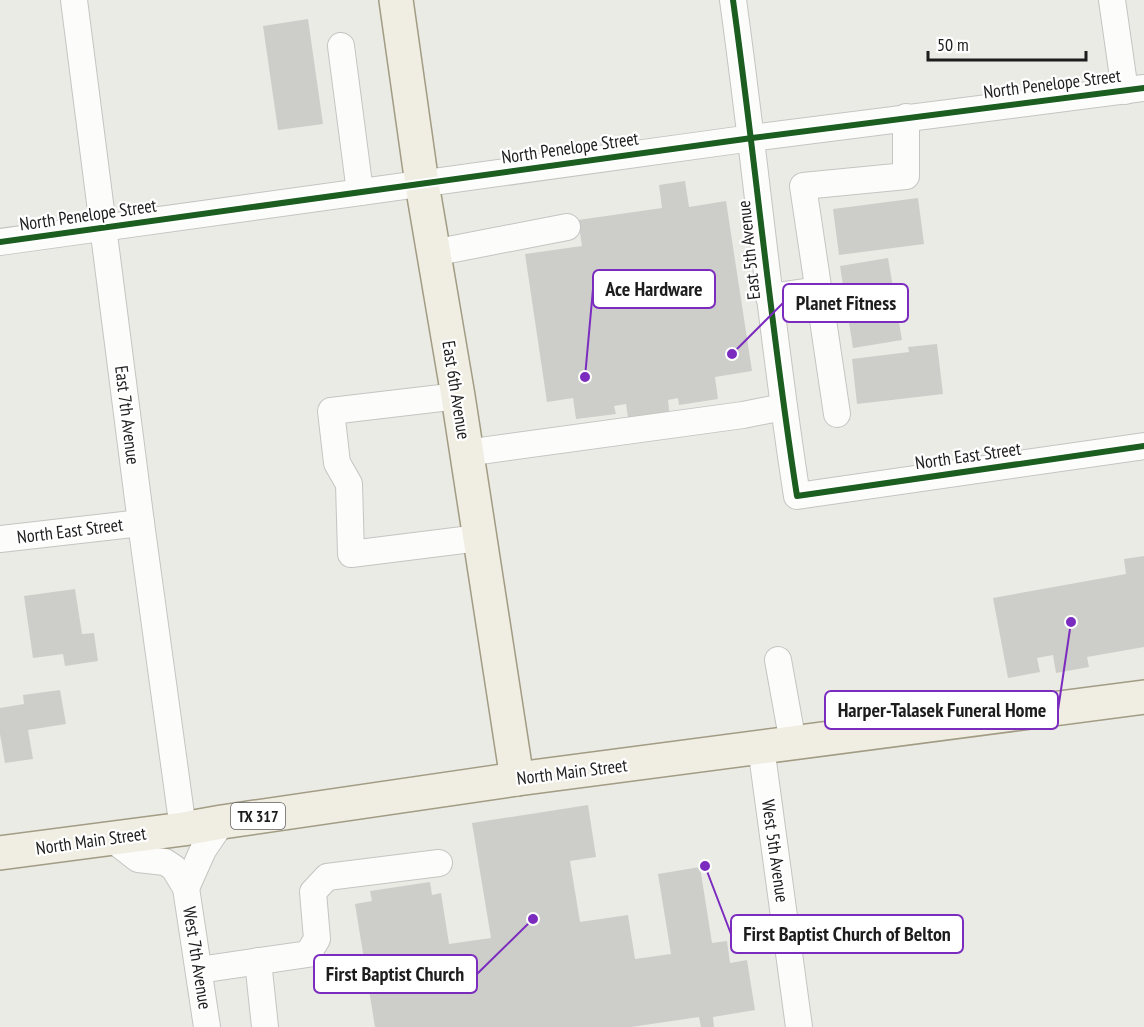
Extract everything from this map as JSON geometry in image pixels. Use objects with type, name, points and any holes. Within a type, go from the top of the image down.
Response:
[{"type":"main road","name":"East 6th Avenue","points":[[396,0],[422,184],[458,396],[517,779]]},
{"type":"main road","name":"North Main Street","points":[[0,853],[183,829],[517,779],[1144,697]]},
{"type":"street","name":"East 7th Avenue","points":[[74,0],[183,829]]},
{"type":"street","name":"East 5th Avenue","points":[[733,0],[752,138],[783,407],[797,496]]},
{"type":"street","points":[[1112,0],[1135,89]]},
{"type":"street","points":[[340,46],[360,192]]},
{"type":"street","name":"North Penelope Street","points":[[0,242],[906,117],[1135,89]]},
{"type":"street","points":[[837,414],[804,186],[906,176],[906,117]]},
{"type":"street","points":[[433,253],[567,227]]},
{"type":"street","points":[[769,297],[819,290]]},
{"type":"street","points":[[458,396],[331,411],[337,463],[349,484],[351,554],[479,538]]},
{"type":"street","points":[[466,453],[743,415],[783,407]]},
{"type":"street","name":"North East Street","points":[[797,496],[1144,446]]},
{"type":"street","name":"North East Street","points":[[0,539],[141,523]]},
{"type":"street","points":[[778,660],[793,743]]},
{"type":"street","name":"West 5th Avenue","points":[[761,747],[799,1027]]},
{"type":"street","name":"West 7th Avenue","points":[[186,888],[202,850],[222,822]]},
{"type":"street","name":"West 7th Avenue","points":[[111,838],[138,859],[165,862],[174,868],[186,888],[207,1027]]},
{"type":"street","points":[[199,970],[308,954],[317,939],[313,892],[327,877],[439,863]]},
{"type":"street","points":[[258,961],[265,1027]]},
{"type":"building","points":[[308,19],[323,124],[278,130],[263,26]]},
{"type":"building","points":[[685,181],[689,207],[726,201],[752,371],[715,377],[718,399],[679,405],[678,398],[668,400],[670,418],[629,424],[626,404],[614,406],[616,414],[576,419],[573,398],[547,402],[525,254],[582,246],[578,220],[662,208],[659,185]]},
{"type":"building","points":[[918,198],[924,244],[839,255],[833,209]]},
{"type":"building","points":[[888,258],[902,340],[853,348],[840,266]]},
{"type":"building","points":[[937,344],[943,394],[857,404],[852,359],[909,352],[908,347]]},
{"type":"building","points":[[1144,556],[1144,647],[1087,657],[1089,667],[1056,673],[1053,655],[1037,658],[1040,672],[1008,678],[993,598],[1126,574],[1124,559]]},
{"type":"building","points":[[75,589],[82,634],[94,633],[98,661],[65,666],[63,654],[33,658],[24,596]]},
{"type":"building","points":[[60,690],[66,724],[28,730],[33,759],[5,763],[0,734],[0,708],[24,704],[23,695]]},
{"type":"building","points":[[588,805],[596,857],[570,861],[580,922],[628,915],[635,959],[671,954],[658,874],[700,867],[712,943],[727,941],[730,963],[747,960],[755,1010],[713,1017],[714,1027],[701,1027],[699,1017],[631,1027],[375,1027],[355,904],[372,901],[370,891],[430,882],[432,895],[441,893],[449,944],[491,938],[472,823]]},
{"type":"cycle path","points":[[733,0],[779,372],[797,496],[1144,446]]},
{"type":"cycle path","points":[[0,242],[752,138],[1144,88]]},
{"type":"place","name":"Planet Fitness","points":[[732,354]]},
{"type":"place","name":"Ace Hardware","points":[[585,377]]},
{"type":"place","name":"Harper-Talasek Funeral Home","points":[[1071,622]]},
{"type":"place","name":"First Baptist Church of Belton","points":[[705,866]]},
{"type":"place","name":"First Baptist Church","points":[[533,919]]}]
